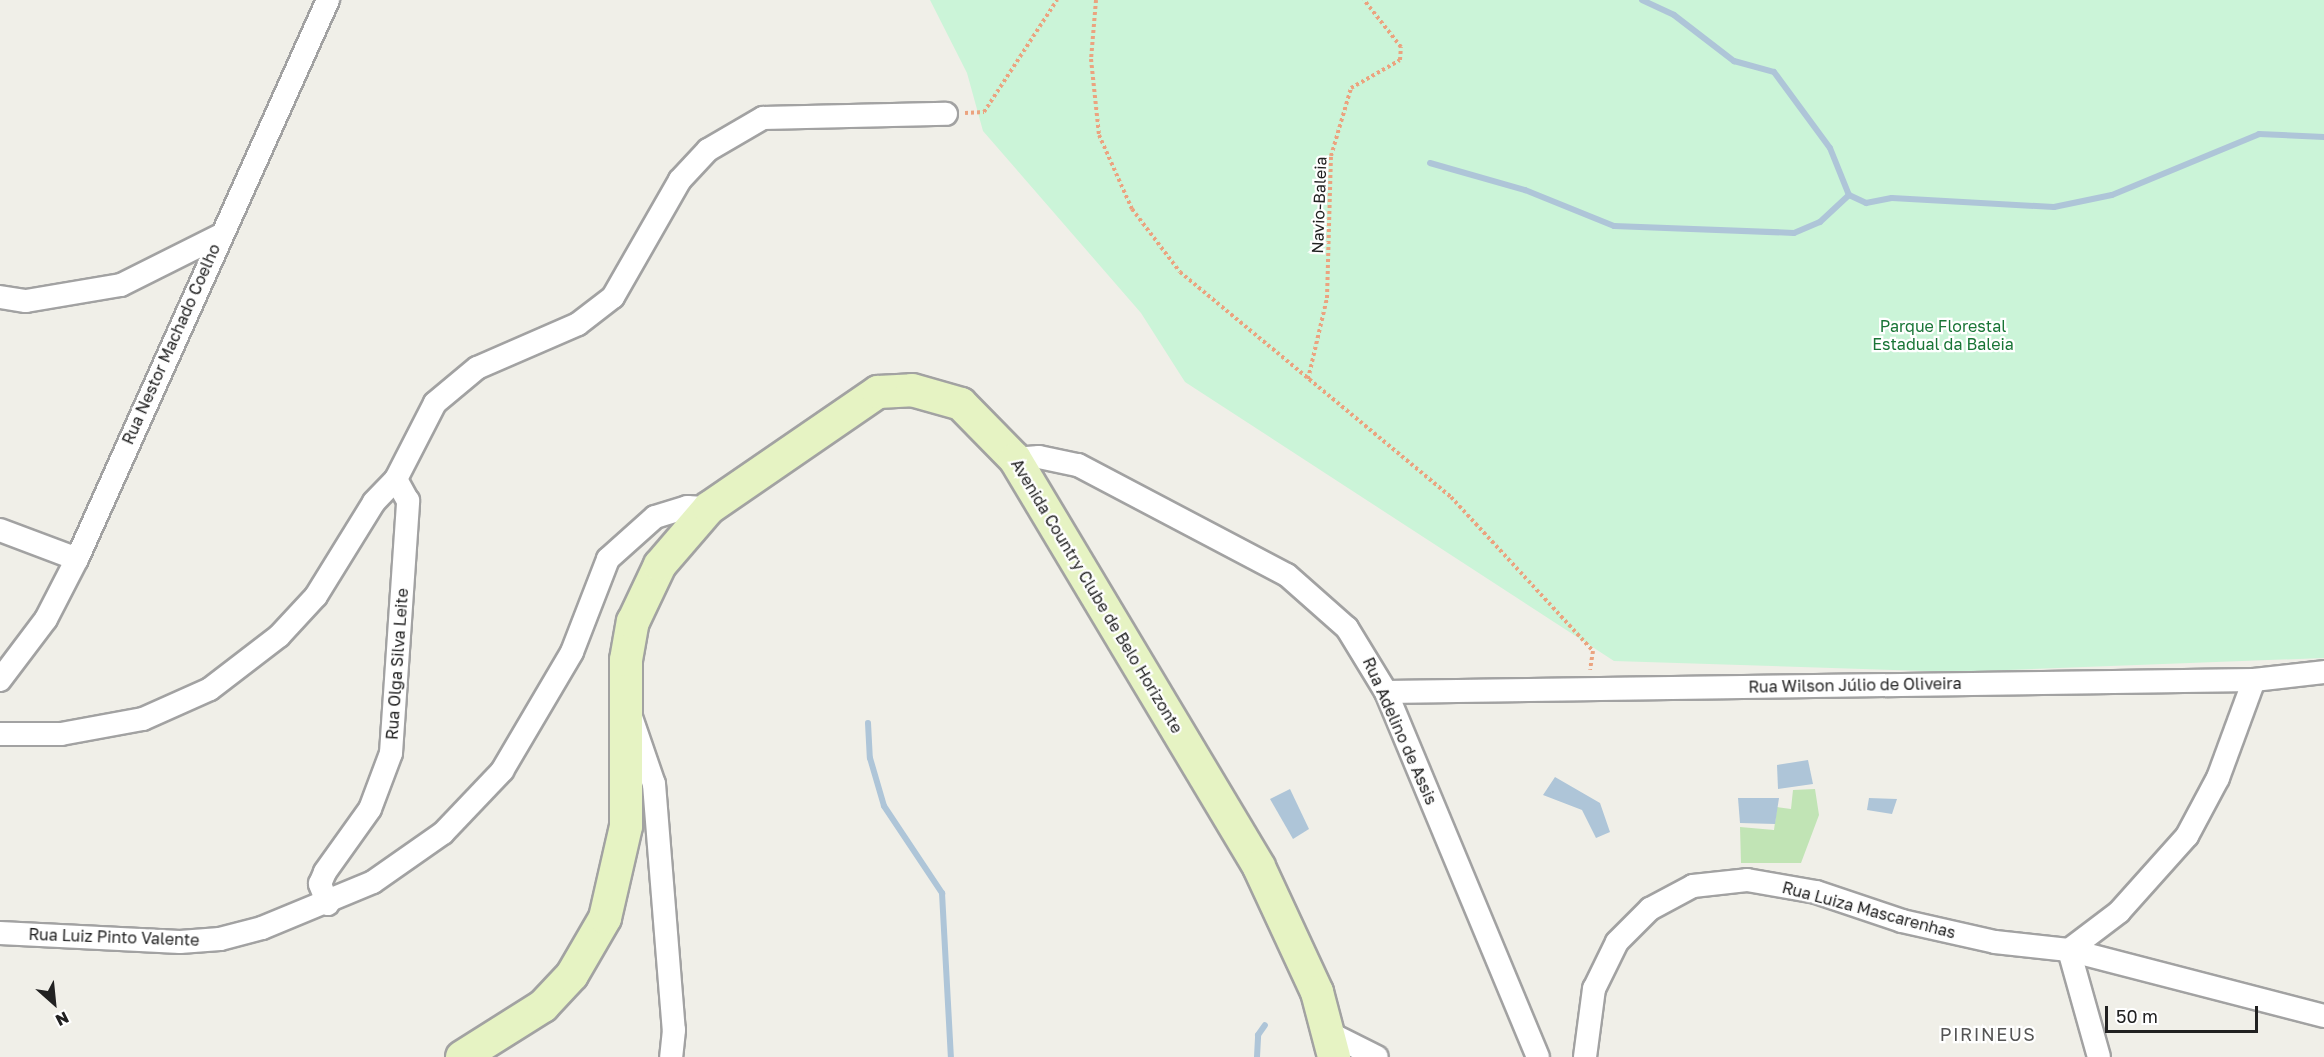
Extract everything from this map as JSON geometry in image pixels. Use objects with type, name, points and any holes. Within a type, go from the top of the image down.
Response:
[{"type":"street","name":"Rua Nestor Machado Coelho","points":[[0,680],[46,619],[77,559],[219,236],[328,0]]},
{"type":"street","points":[[0,734],[102,729],[142,719],[210,689],[279,636],[315,597],[384,488],[396,479],[414,437],[452,385],[477,368],[578,324],[613,297],[680,180],[708,150],[763,118],[946,114]]},
{"type":"street","points":[[0,297],[26,301],[121,285],[219,236]]},
{"type":"street","name":"Avenida Country Clube de Belo Horizonte","points":[[462,1057],[543,1006],[572,975],[605,918],[626,826],[625,698],[633,622],[660,565],[709,508],[878,392],[930,392],[961,404],[1015,459],[1259,867],[1332,1046]]},
{"type":"street","name":"Rua Adelino de Assis","points":[[1015,459],[1040,457],[1078,465],[1287,575],[1347,628],[1386,692],[1538,1057]]},
{"type":"street","name":"Rua Olga Silva Leite","points":[[328,904],[320,884],[325,872],[370,809],[391,753],[408,501],[396,479]]},
{"type":"street","name":"Rua Luiz Pinto Valente","points":[[0,933],[210,939],[262,928],[328,904],[373,882],[443,833],[502,771],[549,697],[608,558],[622,543],[655,518],[687,507],[709,508]]},
{"type":"street","points":[[0,530],[77,559]]},
{"type":"street","name":"Rua Wilson Júlio de Oliveira","points":[[1386,692],[2254,680],[2324,672]]},
{"type":"street","points":[[2098,1057],[2069,950],[2126,905],[2187,836],[2218,778],[2254,680]]},
{"type":"street","points":[[625,698],[654,784],[674,1030],[671,1057]]},
{"type":"street","name":"Rua Luiza Mascarenhas","points":[[1585,1057],[1594,989],[1617,942],[1650,909],[1693,886],[1758,882],[1816,892],[1902,921],[1984,939],[2069,950],[2324,1016]]},
{"type":"street","points":[[1332,1046],[1377,1057]]},
{"type":"path","points":[[946,114],[984,112],[1057,0]]},
{"type":"path","points":[[1096,0],[1091,59],[1099,135],[1132,210],[1180,272],[1451,497],[1593,651],[1586,688]]},
{"type":"path","name":"Navio-Baleia","points":[[1308,379],[1326,298],[1331,156],[1352,88],[1400,60],[1401,47],[1364,0]]},
{"type":"green space","name":"Parque Florestal Estadual da Baleia","points":[[930,0],[2324,0],[2324,658],[1955,672],[1614,661],[1185,382],[1141,313],[983,131],[967,73]]},
{"type":"green space","points":[[1815,789],[1819,815],[1801,863],[1741,863],[1740,827],[1774,830],[1777,807],[1791,809],[1793,790]]},
{"type":"water","points":[[1808,760],[1813,784],[1778,789],[1777,765]]},
{"type":"water","points":[[1555,777],[1600,803],[1610,832],[1596,838],[1582,810],[1543,795]]},
{"type":"water","points":[[1290,789],[1309,829],[1293,839],[1270,799]]},
{"type":"water","points":[[1738,798],[1779,798],[1775,824],[1740,823]]},
{"type":"water","points":[[1869,798],[1897,799],[1892,814],[1867,810]]},
{"type":"waterway","points":[[1642,0],[1674,15],[1734,61],[1774,72],[1830,148],[1849,195]]},
{"type":"waterway","points":[[1430,163],[1525,190],[1614,226],[1794,233],[1820,222],[1849,195],[1866,203],[1892,198],[2054,207],[2112,195],[2259,134],[2324,137]]},
{"type":"waterway","points":[[868,723],[870,758],[884,806],[942,893],[951,1057]]},
{"type":"waterway","points":[[1257,1057],[1258,1035],[1265,1025]]},
{"type":"district","name":"PIRINEUS","points":[[1988,1034]]}]
